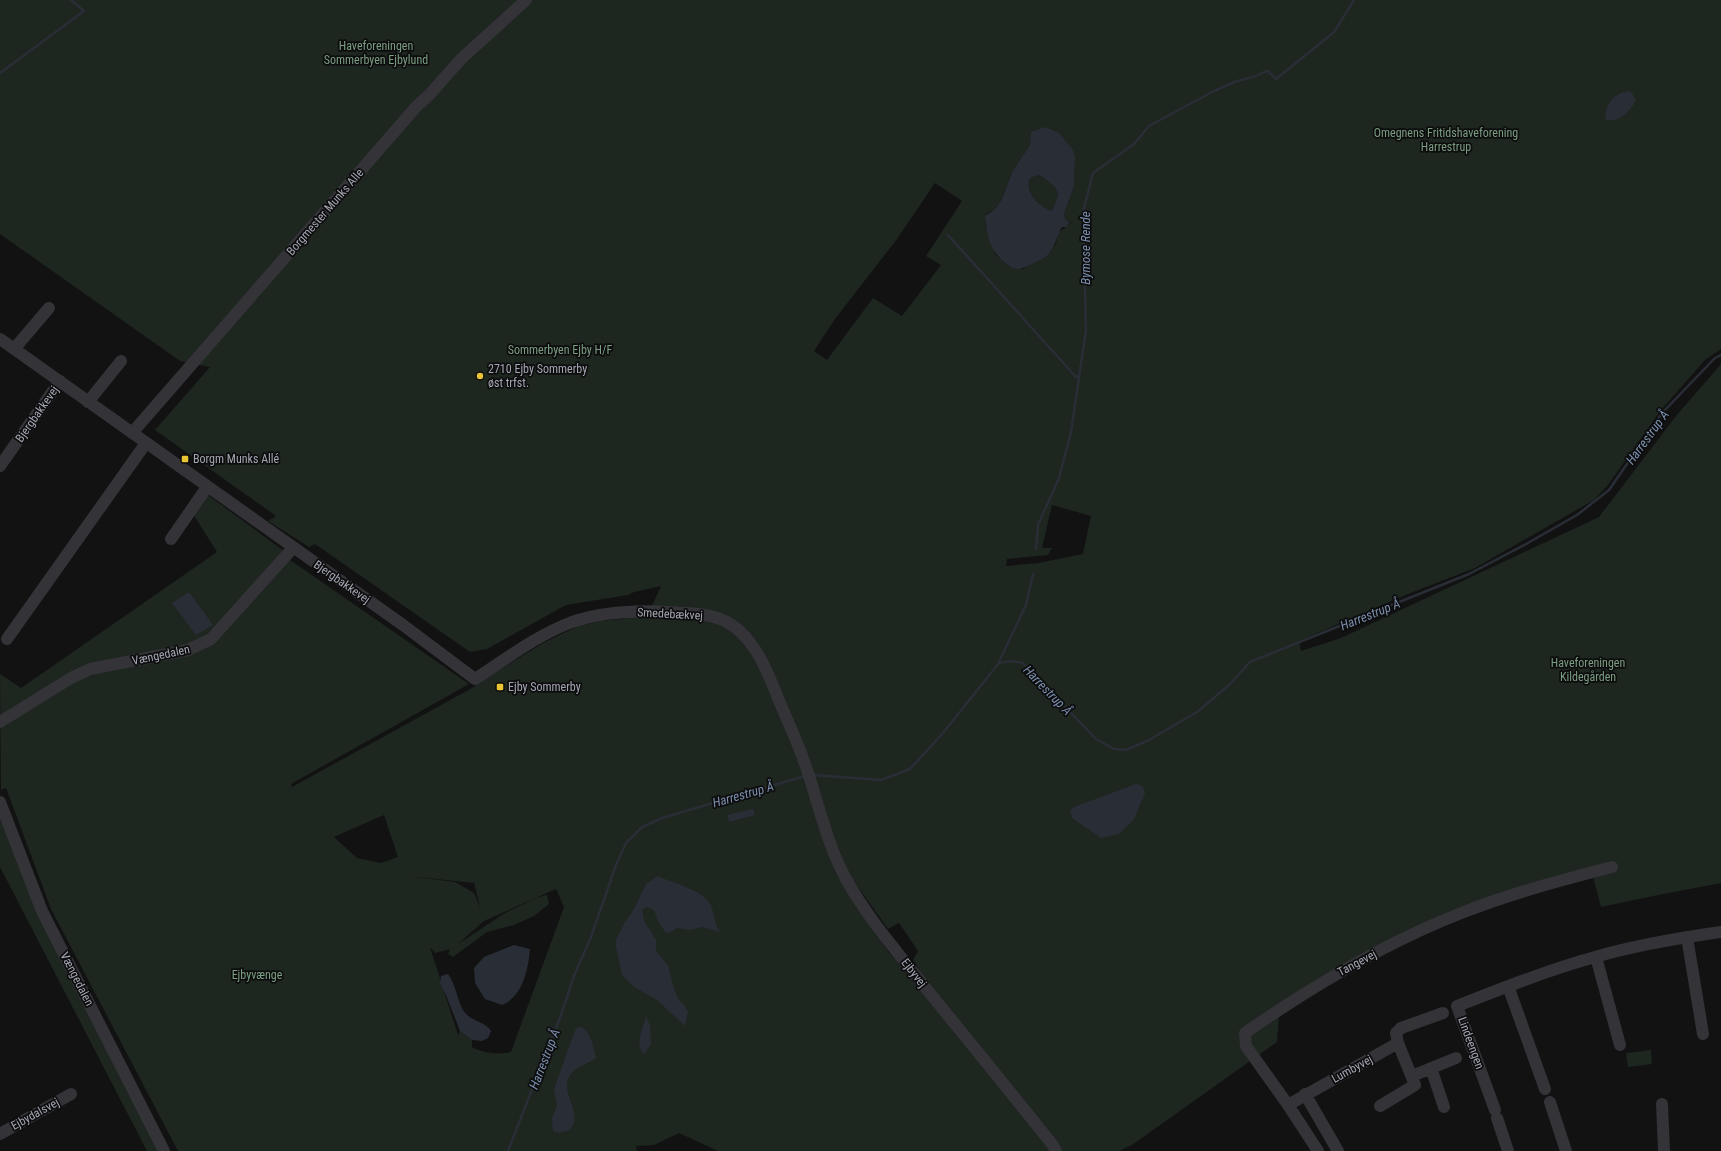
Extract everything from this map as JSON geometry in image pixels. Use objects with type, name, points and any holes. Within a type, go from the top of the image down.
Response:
[{"type":"street","name":"Borgmester Munks Alle","points":[[132,433],[416,107],[461,59],[526,0]]},
{"type":"street","points":[[14,349],[49,308]]},
{"type":"street","name":"Bjergbakkevej","points":[[0,339],[403,625],[475,679]]},
{"type":"street","points":[[88,402],[121,361]]},
{"type":"street","name":"Bjergbakkevej","points":[[0,466],[60,381]]},
{"type":"street","points":[[7,639],[146,443]]},
{"type":"street","points":[[171,539],[207,487]]},
{"type":"street","name":"Vængedalen","points":[[0,722],[71,678],[90,670],[188,650],[201,645],[211,639],[293,548]]},
{"type":"street","name":"Smedebækvej","points":[[475,679],[543,636],[572,622],[644,610],[702,614],[723,620],[738,630],[751,645],[768,674],[804,760],[808,775]]},
{"type":"street","name":"Ejbyvej","points":[[808,775],[837,861],[860,902],[916,976],[1052,1144],[1056,1151]]},
{"type":"street","name":"Vængedalen","points":[[0,802],[42,911],[164,1151]]},
{"type":"street","name":"Tangevej","points":[[1318,1151],[1288,1105],[1246,1046],[1245,1033],[1336,974],[1398,941],[1463,912],[1522,892],[1612,867]]},
{"type":"street","name":"Lindeengen","points":[[1508,1151],[1457,1006],[1508,986],[1596,957],[1687,937],[1721,932]]},
{"type":"street","points":[[1687,937],[1703,1034]]},
{"type":"street","points":[[1596,957],[1620,1045]]},
{"type":"street","points":[[1508,986],[1545,1089]]},
{"type":"street","points":[[1380,1106],[1415,1085],[1398,1043],[1396,1033],[1401,1028],[1443,1013]]},
{"type":"street","name":"Lumbyvej","points":[[1288,1105],[1305,1094],[1398,1043]]},
{"type":"street","points":[[1412,1076],[1456,1058]]},
{"type":"street","points":[[1431,1068],[1444,1107]]},
{"type":"street","name":"Ejbydalsvej","points":[[0,1134],[70,1094]]},
{"type":"street","points":[[1305,1094],[1338,1151]]},
{"type":"street","points":[[1550,1102],[1566,1151]]},
{"type":"street","points":[[1662,1104],[1664,1151]]},
{"type":"green space","points":[[0,0],[1721,0],[1721,349],[1705,360],[1661,410],[1608,485],[1594,500],[1475,568],[1403,596],[1299,641],[1301,651],[1341,638],[1599,517],[1676,416],[1721,364],[1721,883],[1601,907],[1591,869],[1465,908],[1279,1013],[1277,1042],[1132,1145],[1119,1151],[718,1151],[679,1133],[654,1145],[636,1146],[637,1151],[178,1151],[51,909],[6,788],[1,790],[0,674],[21,688],[217,552],[193,514],[208,495],[284,551],[283,555],[469,684],[291,784],[292,787],[472,688],[484,679],[545,642],[576,627],[601,621],[647,616],[703,620],[718,623],[734,632],[748,649],[764,677],[797,755],[835,871],[854,904],[887,950],[926,997],[935,995],[913,960],[918,951],[899,923],[888,929],[850,876],[836,844],[775,676],[757,642],[741,625],[652,606],[661,586],[634,592],[628,595],[566,605],[487,649],[470,652],[315,544],[309,547],[268,521],[276,516],[155,430],[210,367],[180,361],[0,234]],"holes":[[[1030,140],[1075,158],[1074,187],[1064,214],[1065,219],[1071,223],[1058,233],[1056,243],[1049,253],[1023,269],[1008,266],[995,254],[986,227],[985,216],[995,209],[1002,199],[1013,170],[1030,145]],[[935,183],[962,201],[926,256],[941,265],[902,316],[873,298],[827,360],[814,351],[835,319],[897,239]],[[1052,505],[1091,516],[1083,554],[1038,563],[1006,566],[1007,559],[1048,555],[1052,548],[1042,548]],[[384,815],[398,857],[381,863],[357,858],[334,837]],[[408,876],[474,883],[480,907],[474,893],[455,882]],[[556,889],[564,907],[511,1052],[486,1052],[472,1047],[472,1040],[460,1031],[458,1035],[430,947],[435,953],[450,949],[448,954],[453,957],[487,932],[514,925],[534,916],[549,904],[547,895],[536,898],[505,913],[458,944],[484,921]]]},
{"type":"green space","points":[[1040,175],[1055,187],[1058,195],[1052,211],[1042,206],[1034,198],[1029,189],[1030,178]]},
{"type":"green space","points":[[0,812],[161,1151],[147,1151],[0,867]]},
{"type":"green space","points":[[1651,1050],[1652,1064],[1628,1067],[1626,1053]]},
{"type":"shaded area","points":[[1629,91],[1636,100],[1631,108],[1624,115],[1615,120],[1606,120],[1606,110],[1611,100],[1623,92]]},
{"type":"shaded area","points":[[1045,127],[1059,133],[1073,150],[1075,158],[1074,187],[1064,214],[1065,219],[1070,223],[1066,227],[1062,227],[1052,249],[1046,256],[1024,268],[1018,269],[1008,266],[995,253],[988,236],[985,216],[995,209],[1002,199],[1013,170],[1030,145],[1031,132]],"holes":[[[1040,175],[1055,187],[1058,195],[1052,211],[1042,206],[1031,194],[1029,189],[1030,178]]]},
{"type":"shaded area","points":[[189,592],[213,625],[196,635],[172,603]]},
{"type":"shaded area","points":[[1136,784],[1143,786],[1145,793],[1134,819],[1119,834],[1101,838],[1072,818],[1070,811],[1074,807]]},
{"type":"shaded area","points":[[753,809],[755,815],[729,822],[727,815]]},
{"type":"shaded area","points":[[658,876],[695,891],[708,900],[720,932],[702,927],[690,930],[677,928],[666,933],[659,923],[654,910],[647,907],[642,910],[644,921],[656,940],[656,951],[668,965],[678,999],[685,1006],[688,1012],[685,1026],[657,1000],[633,986],[622,975],[616,947],[616,940],[625,922],[634,909],[646,884]]},
{"type":"shaded area","points":[[514,945],[530,949],[526,974],[520,989],[509,1001],[502,1005],[485,999],[475,983],[474,968],[484,957]]},
{"type":"shaded area","points":[[448,974],[463,1010],[469,1017],[488,1027],[491,1031],[488,1038],[482,1041],[472,1040],[460,1031],[440,983],[441,976]]},
{"type":"shaded area","points":[[646,1017],[650,1025],[651,1044],[644,1054],[641,1051],[639,1041]]},
{"type":"shaded area","points":[[581,1027],[590,1036],[596,1058],[572,1072],[567,1081],[567,1088],[575,1117],[574,1124],[569,1130],[559,1133],[553,1131],[552,1118],[557,1106],[554,1089],[576,1028]]},
{"type":"waterway","points":[[0,73],[84,11],[71,0]]},
{"type":"waterway","name":"Bymose Rende","points":[[1036,549],[1038,525],[1059,478],[1071,432],[1086,330],[1083,212],[1093,173],[1134,144],[1149,126],[1212,92],[1234,82],[1268,71],[1276,79],[1334,32],[1354,0]]},
{"type":"waterway","points":[[948,235],[1075,376],[1078,377]]},
{"type":"waterway","name":"Harrestrup Å","points":[[814,775],[881,780],[910,769],[943,733],[999,663],[1011,661],[1023,663],[1096,739],[1114,749],[1126,750],[1149,740],[1197,712],[1229,685],[1250,662],[1469,574],[1577,515],[1609,490],[1663,412],[1715,358],[1721,355]]},
{"type":"waterway","name":"Bymose Rende","points":[[999,662],[1026,605],[1033,574]]},
{"type":"waterway","name":"Harrestrup Å","points":[[508,1151],[561,1015],[574,976],[591,937],[616,865],[626,843],[642,827],[662,818],[805,776]]},
{"type":"place","name":"2710 Ejby Sommerby øst trfst.","points":[[480,376]]},
{"type":"place","name":"Borgm Munks Allé","points":[[185,459]]},
{"type":"place","name":"Ejby Sommerby","points":[[500,687]]},
{"type":"park label","name":"Haveforeningen Sommerbyen Ejbylund","points":[[376,53]]},
{"type":"park label","name":"Omegnens Fritidshaveforening Harrestrup","points":[[1446,140]]},
{"type":"park label","name":"Sommerbyen Ejby H/F","points":[[560,350]]},
{"type":"park label","name":"Haveforeningen Kildegården","points":[[1588,670]]},
{"type":"park label","name":"Ejbyvænge","points":[[257,975]]}]
